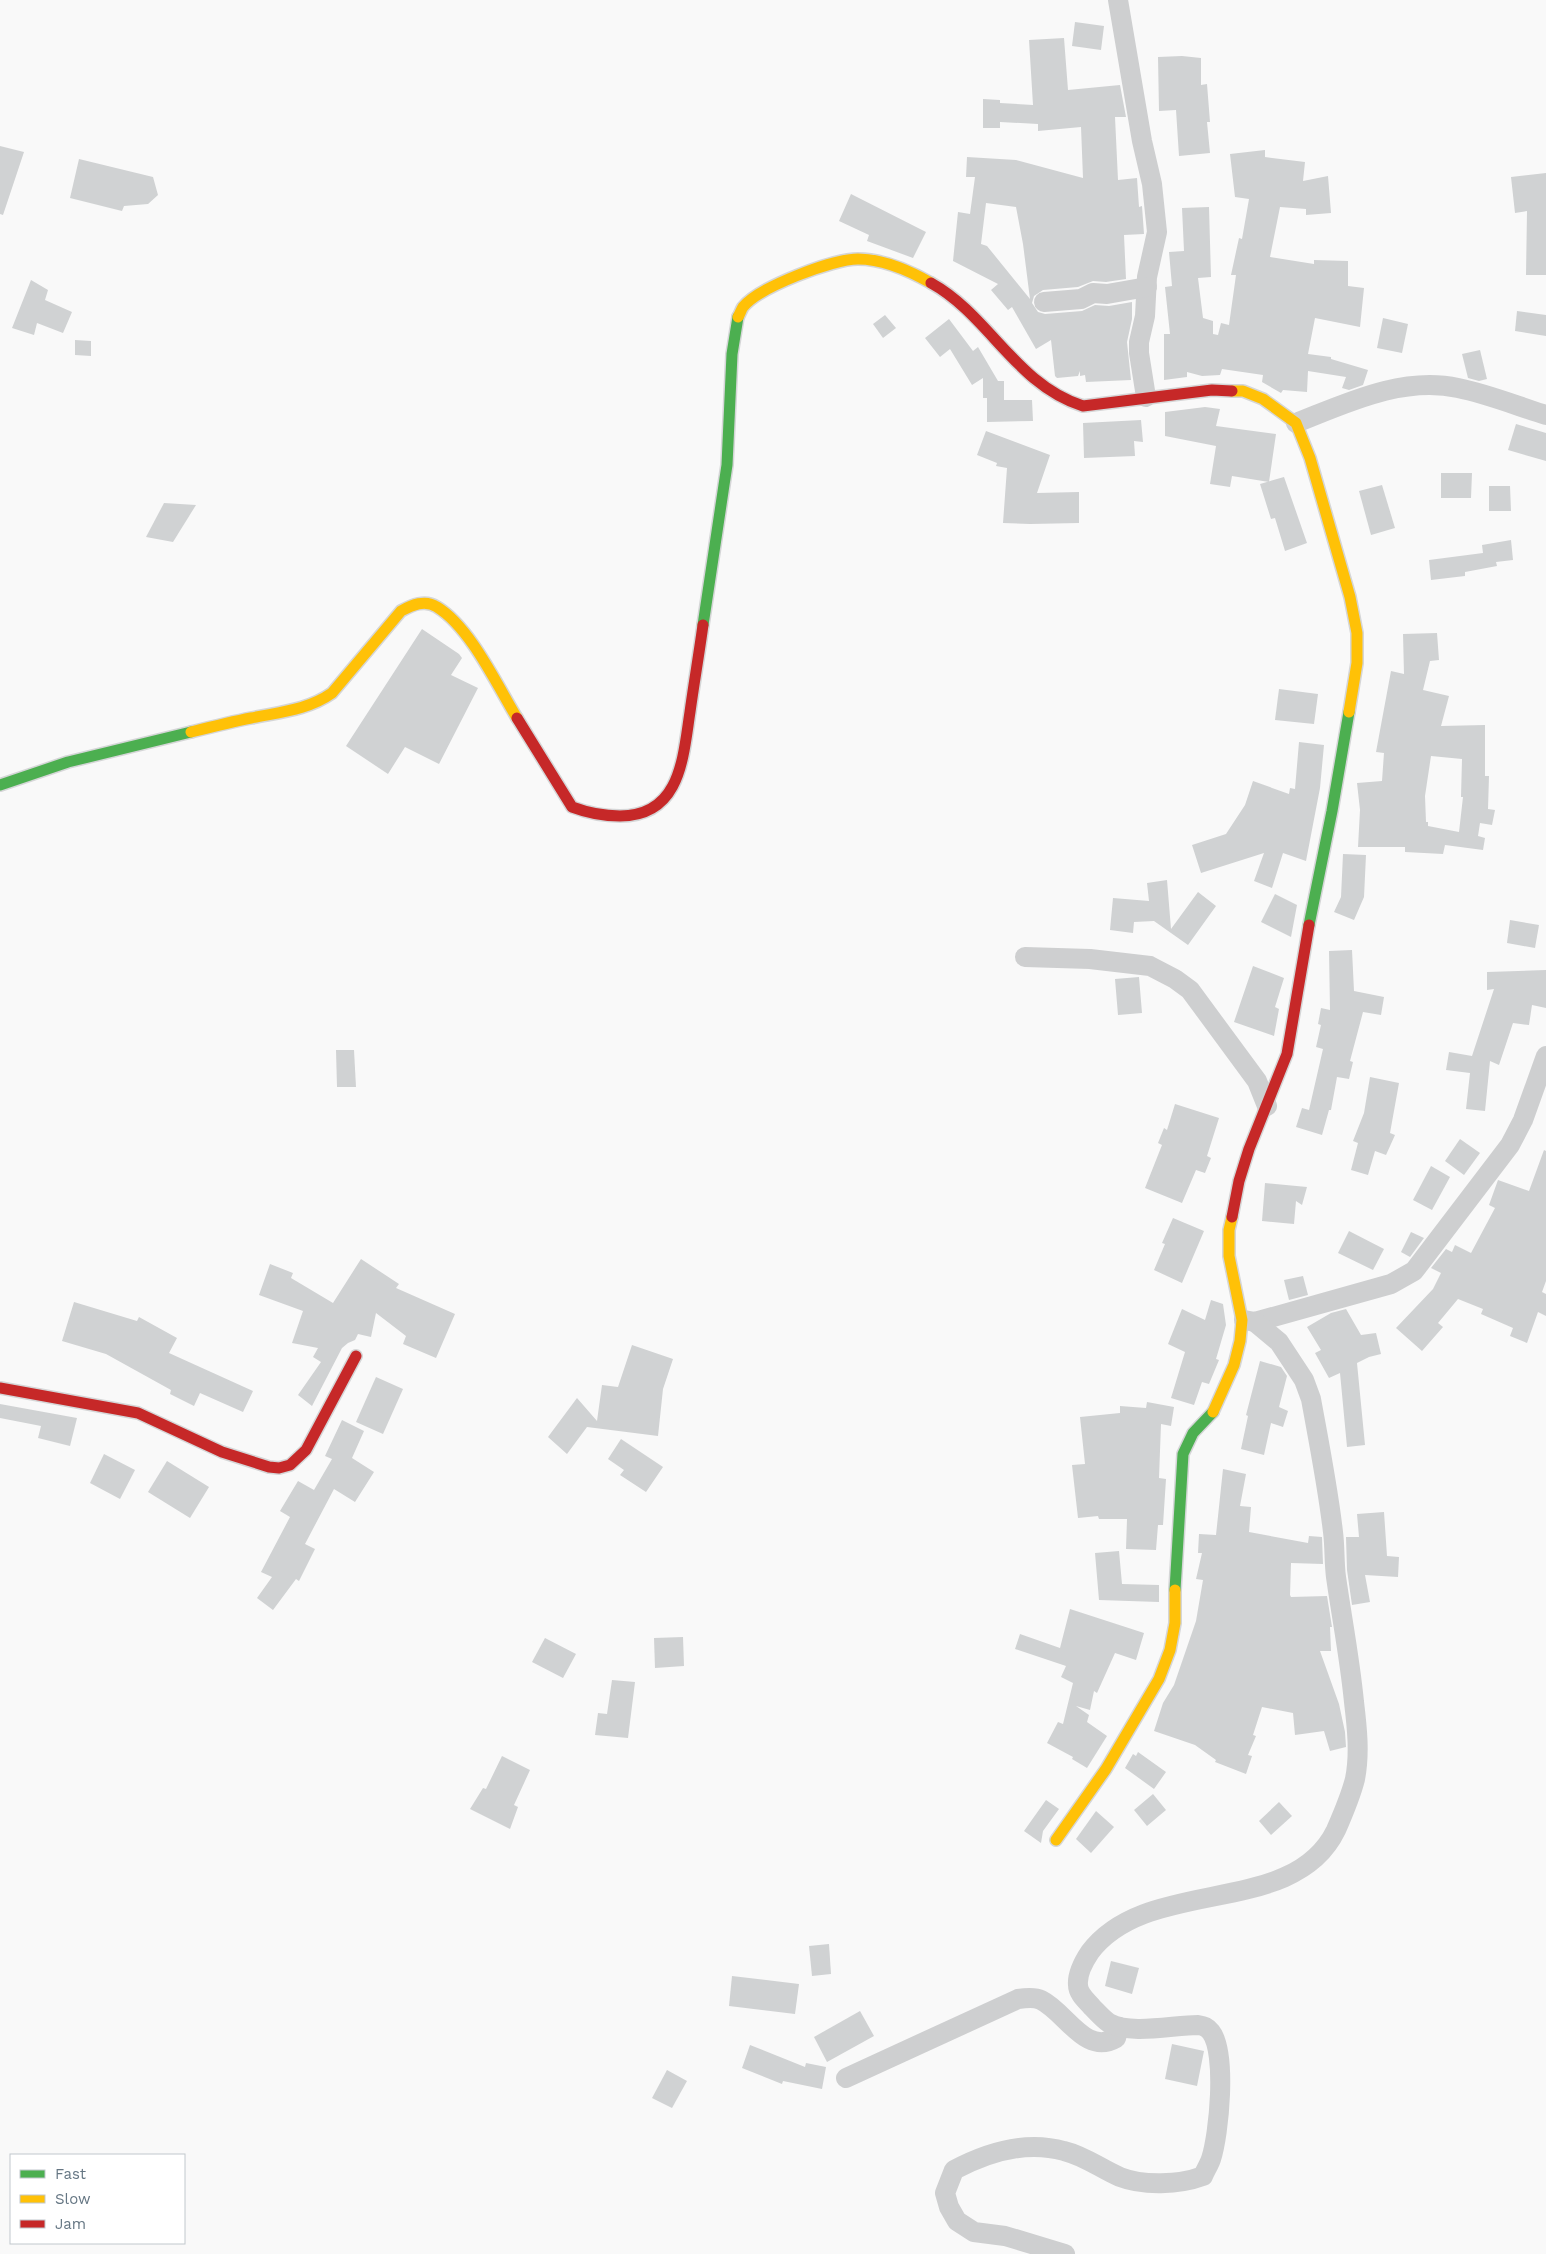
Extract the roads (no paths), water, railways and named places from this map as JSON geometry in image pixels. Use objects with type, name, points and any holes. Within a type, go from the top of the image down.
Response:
[{"type":"street","points":[[1118,0],[1142,142],[1152,184],[1157,232],[1147,277],[1139,353],[1146,397]]},
{"type":"street","points":[[0,785],[68,762],[319,702],[332,693],[402,611],[413,604],[424,603],[436,606],[464,630],[572,806],[600,815],[640,816],[656,808],[677,781],[683,760],[724,488],[730,418],[732,357],[736,328],[743,308],[757,295],[771,287],[836,262],[859,259],[880,263],[921,278],[944,291],[1033,379],[1051,393],[1084,406],[1212,390],[1243,391],[1263,399],[1296,423],[1310,458],[1350,597],[1357,633],[1357,663],[1287,1054],[1249,1149],[1239,1181],[1229,1230],[1229,1256],[1248,1321],[1240,1341],[1234,1365],[1215,1409],[1193,1433],[1184,1454],[1176,1568],[1175,1623],[1170,1650],[1159,1679],[1106,1769],[1056,1840]]},
{"type":"street","points":[[1044,302],[1081,299],[1093,293],[1107,294],[1147,287]]},
{"type":"street","points":[[1296,423],[1365,396],[1404,387],[1425,385],[1457,387],[1546,415]]},
{"type":"street","points":[[1025,957],[1090,960],[1150,966],[1175,979],[1190,990],[1257,1081],[1267,1106]]},
{"type":"street","points":[[1248,1321],[1391,1284],[1414,1271],[1510,1145],[1523,1120],[1546,1056]]},
{"type":"street","points":[[1065,2254],[1005,2236],[974,2232],[957,2221],[949,2207],[945,2193],[954,2170],[975,2159],[1009,2148],[1063,2150],[1121,2177],[1142,2182],[1190,2181],[1202,2176],[1211,2160],[1217,2132],[1219,2107],[1218,2056],[1212,2033],[1206,2027],[1198,2025],[1145,2028],[1119,2027],[1107,2022],[1084,1998],[1078,1987],[1085,1959],[1098,1942],[1113,1928],[1144,1914],[1204,1898],[1245,1890],[1304,1868],[1323,1850],[1336,1830],[1355,1778],[1358,1736],[1348,1648],[1336,1575],[1333,1532],[1311,1398],[1304,1380],[1279,1342],[1248,1321]]},
{"type":"street","points":[[0,1388],[138,1413],[222,1452],[279,1468],[296,1461],[306,1450],[356,1356]]},
{"type":"street","points":[[846,2078],[1018,1999],[1040,1999],[1088,2040],[1108,2042],[1116,2038],[1119,2027]]}]
